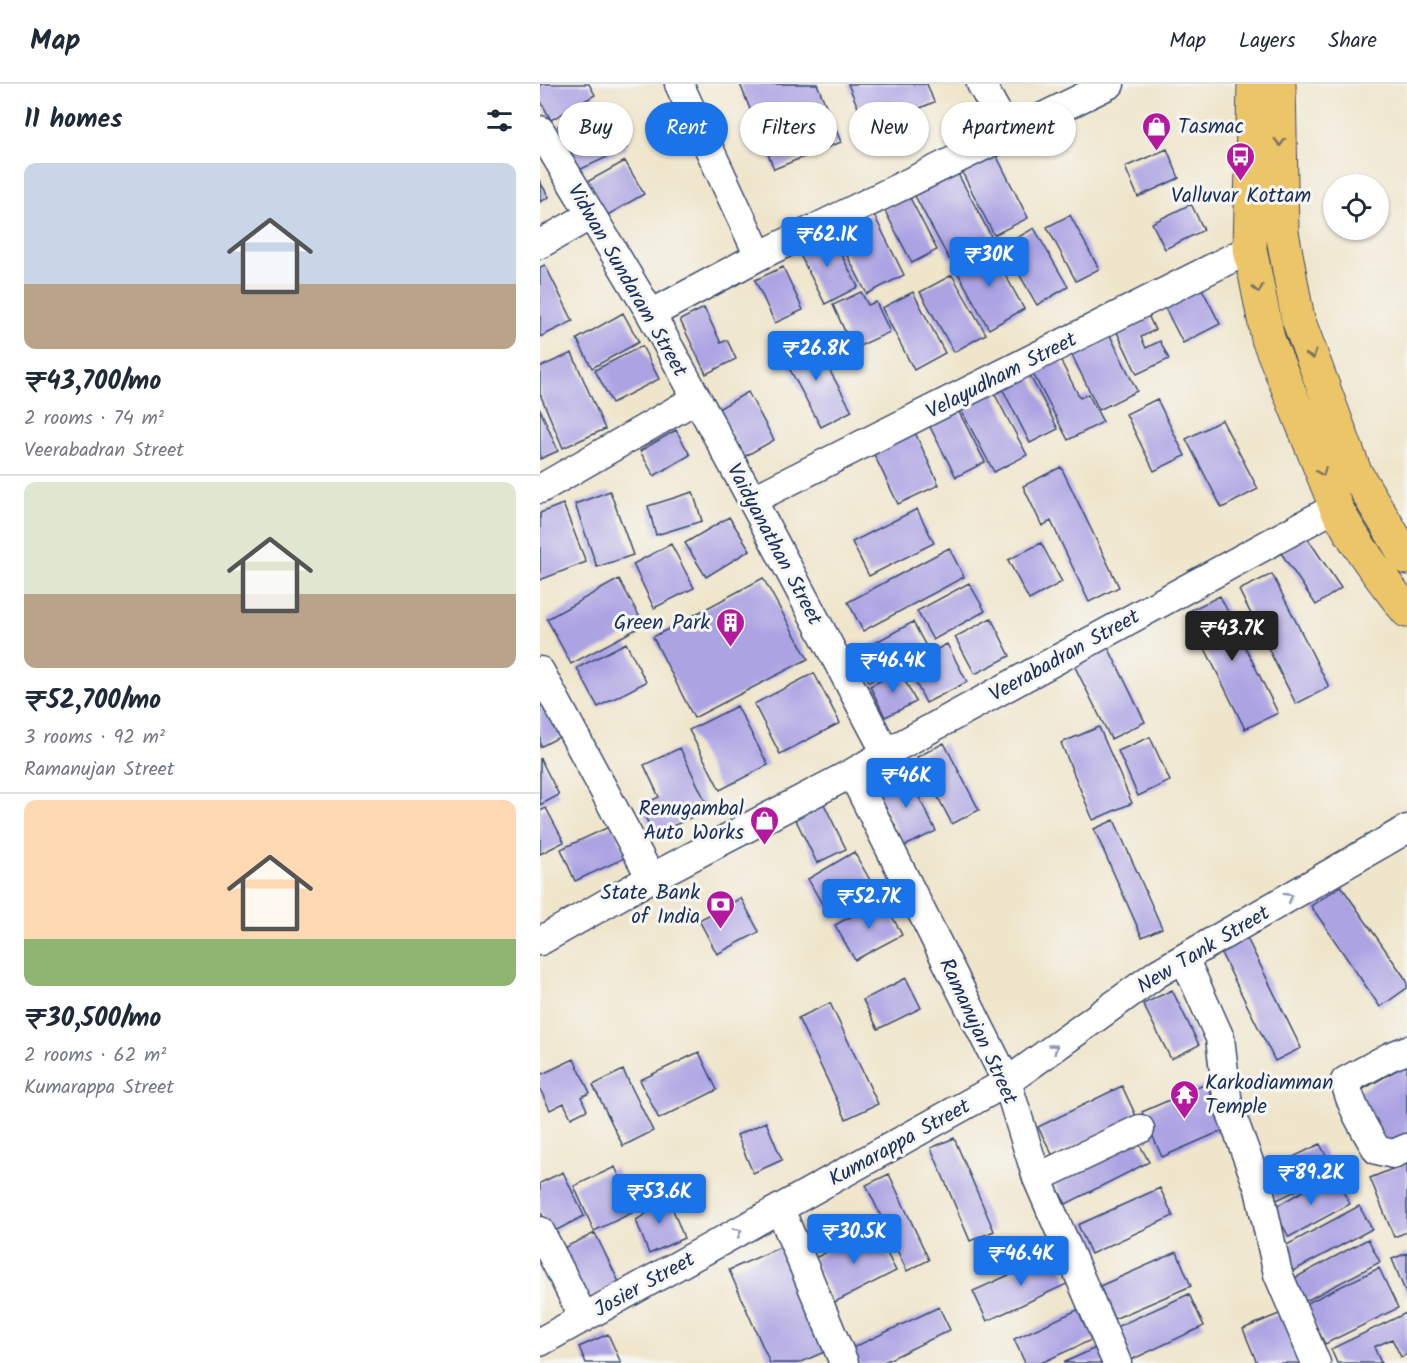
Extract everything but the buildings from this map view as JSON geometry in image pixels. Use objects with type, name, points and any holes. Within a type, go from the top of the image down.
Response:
[{"type":"main road","points":[[1254,84],[1250,249],[1268,339],[1336,507],[1385,583],[1407,611]]},
{"type":"main road","points":[[1278,84],[1282,232],[1298,319],[1355,472],[1407,558]]},
{"type":"street","points":[[679,84],[759,256]]},
{"type":"street","points":[[981,84],[991,102]]},
{"type":"street","points":[[1074,102],[1110,84]]},
{"type":"street","name":"Vidwan Sundaram Street","points":[[540,130],[651,314],[696,399]]},
{"type":"street","points":[[651,314],[759,256],[964,156]]},
{"type":"street","points":[[540,244],[591,215]]},
{"type":"street","name":"Velayudham Street","points":[[752,500],[1250,249]]},
{"type":"street","points":[[540,489],[696,399]]},
{"type":"street","name":"Vaidyanathan Street","points":[[696,399],[886,753]]},
{"type":"street","name":"Veerabadran Street","points":[[540,941],[651,878],[852,773],[1336,507]]},
{"type":"street","points":[[540,671],[651,878]]},
{"type":"street","name":"Ramanujan Street","points":[[852,773],[1007,1082],[1037,1178],[1117,1363]]},
{"type":"street","name":"New Tank Street","points":[[1007,1082],[1158,973],[1407,829]]},
{"type":"street","points":[[1184,958],[1220,1038],[1228,1105],[1259,1189],[1278,1274],[1317,1363]]},
{"type":"street","points":[[1407,1050],[1345,1081],[1348,1095],[1377,1150],[1393,1154],[1407,1148]]},
{"type":"street","name":"Kumarappa Street","points":[[780,1209],[1007,1082]]},
{"type":"street","points":[[1037,1178],[1140,1129]]},
{"type":"street","points":[[780,1209],[844,1363]]},
{"type":"street","name":"Josier Street","points":[[540,1342],[780,1209]]},
{"type":"street","points":[[540,1231],[584,1318]]},
{"type":"place","name":"Tasmac","points":[[1157,152]]},
{"type":"place","name":"Valluvar Kottam","points":[[1241,182]]},
{"type":"place","name":"Green Park","points":[[731,648]]},
{"type":"place","name":"Renugambal Auto Works","points":[[765,846]]},
{"type":"place","name":"State Bank of India","points":[[721,930]]},
{"type":"place","name":"Karkodiamman Temple","points":[[1184,1120]]}]
